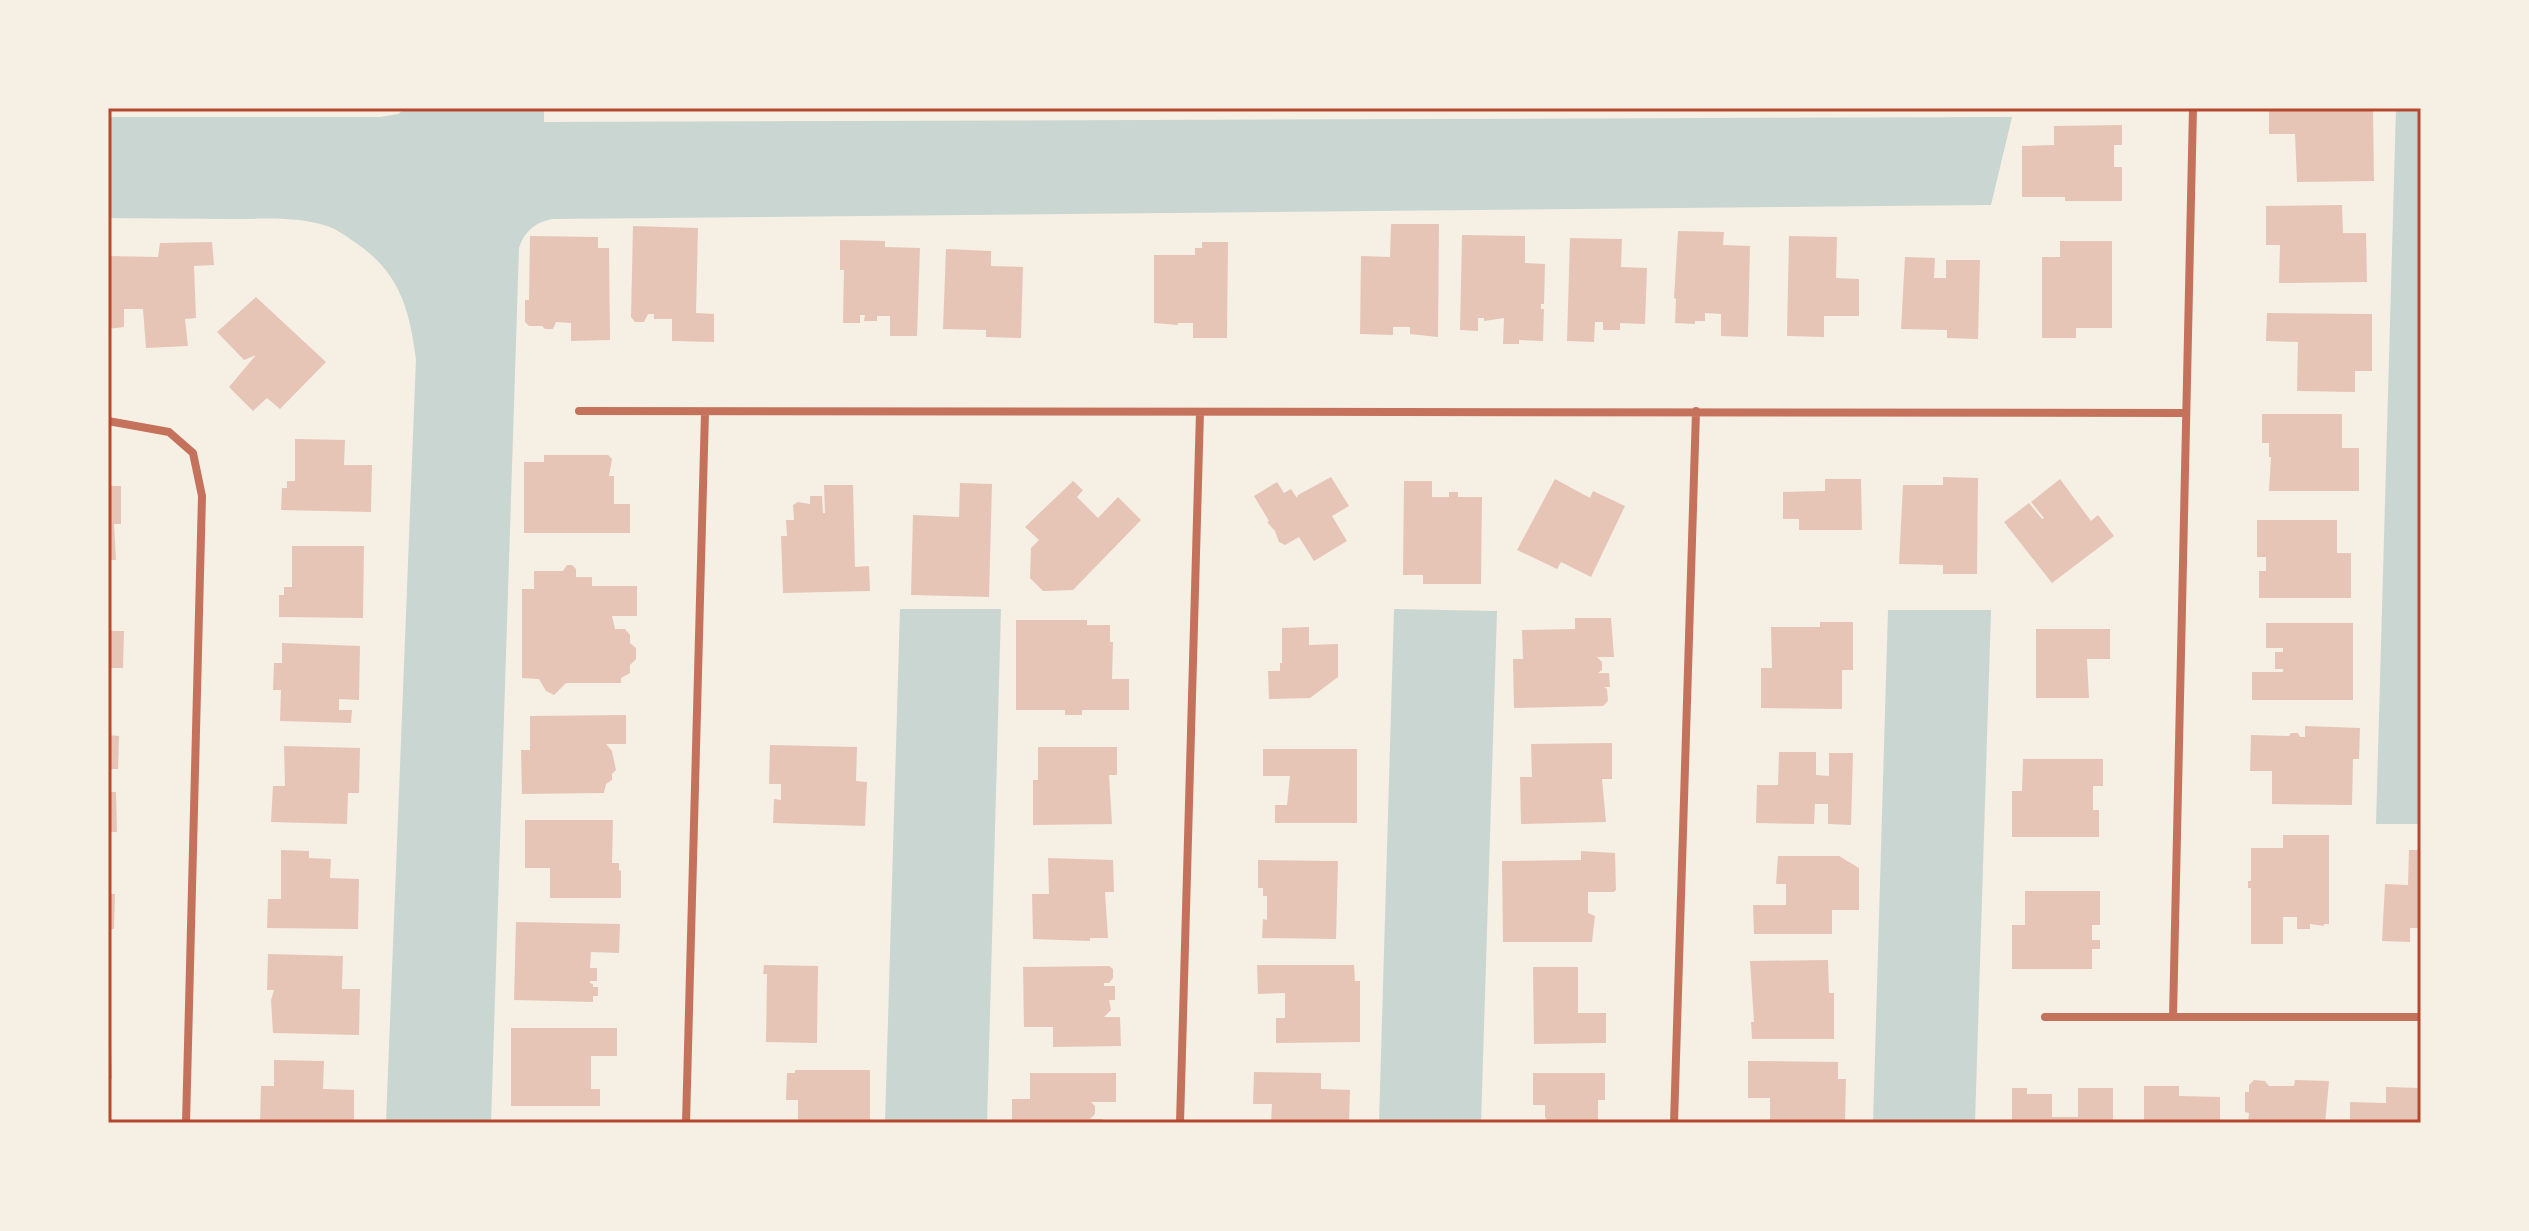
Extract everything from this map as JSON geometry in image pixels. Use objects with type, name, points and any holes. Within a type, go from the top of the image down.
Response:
[{"type":"street","points":[[2173,1017],[2193,108]]},
{"type":"street","points":[[579,411],[2186,413]]},
{"type":"street","points":[[1674,1123],[1696,411]]},
{"type":"street","points":[[686,1123],[705,412]]},
{"type":"street","points":[[1180,1123],[1200,412]]},
{"type":"street","points":[[108,421],[169,432],[193,453],[202,496],[186,1123]]},
{"type":"street","points":[[2045,1017],[2421,1017]]},
{"type":"shaded area","points":[[407,108],[544,108],[544,122],[2012,117],[1991,205],[552,219],[535,225],[527,232],[519,248],[491,1123],[386,1123],[416,359],[410,323],[399,292],[381,265],[350,239],[327,226],[279,219],[108,218],[108,117],[380,117],[398,114]]},
{"type":"shaded area","points":[[2396,108],[2421,108],[2421,824],[2376,824]]},
{"type":"shaded area","points":[[900,609],[1001,609],[987,1123],[885,1123]]},
{"type":"shaded area","points":[[1394,609],[1497,611],[1481,1123],[1379,1123]]},
{"type":"shaded area","points":[[1888,610],[1991,610],[1975,1123],[1873,1123]]},
{"type":"building","points":[[2269,108],[2373,108],[2374,181],[2297,182],[2295,134],[2269,134]]},
{"type":"building","points":[[2122,125],[2122,145],[2114,145],[2114,167],[2122,167],[2122,201],[2022,197],[2022,146],[2054,145],[2054,126]]},
{"type":"building","points":[[2342,205],[2343,233],[2366,233],[2367,282],[2279,283],[2280,245],[2266,245],[2266,206]]},
{"type":"building","points":[[1391,224],[1439,224],[1438,337],[1410,334],[1410,327],[1393,327],[1393,335],[1360,334],[1361,256],[1390,257]]},
{"type":"building","points":[[633,226],[698,228],[696,313],[714,314],[714,342],[672,341],[672,319],[654,319],[654,314],[648,314],[644,322],[635,322],[631,317]]},
{"type":"building","points":[[1678,231],[1724,232],[1723,245],[1750,246],[1748,337],[1721,336],[1721,314],[1705,313],[1705,321],[1695,321],[1695,324],[1675,323]]},
{"type":"building","points":[[1462,235],[1525,236],[1525,263],[1545,264],[1544,304],[1541,304],[1541,309],[1544,309],[1543,341],[1519,340],[1519,344],[1503,344],[1504,318],[1484,321],[1484,318],[1478,318],[1478,331],[1460,330]]},
{"type":"building","points":[[530,236],[598,237],[598,248],[609,248],[610,340],[571,341],[571,323],[556,322],[553,329],[545,329],[529,326],[525,322],[525,300],[529,300]]},
{"type":"building","points":[[1789,236],[1837,237],[1836,278],[1859,279],[1859,316],[1824,316],[1824,337],[1787,336]]},
{"type":"building","points":[[1570,238],[1622,239],[1621,267],[1647,268],[1645,324],[1620,323],[1620,330],[1603,330],[1603,322],[1595,322],[1594,342],[1567,341]]},
{"type":"building","points":[[840,240],[885,241],[885,247],[920,248],[917,336],[890,336],[890,316],[877,316],[877,321],[864,321],[865,315],[860,315],[860,323],[843,323],[844,270],[840,270]]},
{"type":"building","points":[[2060,241],[2112,241],[2112,328],[2076,328],[2076,338],[2042,338],[2042,257],[2060,257]]},
{"type":"building","points":[[212,242],[214,265],[194,266],[196,318],[185,319],[188,346],[146,348],[143,309],[124,309],[124,327],[108,329],[108,256],[158,257],[160,243]]},
{"type":"building","points":[[1202,242],[1228,242],[1227,338],[1193,338],[1193,323],[1154,323],[1154,255],[1195,255],[1195,248],[1202,248]]},
{"type":"building","points":[[946,249],[991,251],[991,266],[1023,267],[1021,338],[986,337],[986,330],[943,329]]},
{"type":"building","points":[[1905,257],[1935,258],[1934,278],[1946,278],[1946,260],[1980,260],[1978,339],[1947,338],[1947,330],[1901,329]]},
{"type":"building","points":[[256,297],[326,362],[280,409],[267,398],[253,411],[229,387],[256,355],[244,360],[217,332]]},
{"type":"building","points":[[2267,313],[2372,314],[2372,371],[2355,371],[2355,392],[2297,391],[2298,342],[2266,341]]},
{"type":"building","points":[[2262,414],[2342,414],[2342,448],[2359,448],[2359,491],[2269,491],[2271,457],[2269,443],[2262,443]]},
{"type":"building","points":[[295,439],[345,440],[344,465],[372,465],[371,512],[281,510],[282,488],[287,488],[287,481],[295,481]]},
{"type":"building","points":[[544,455],[608,455],[612,459],[609,476],[614,476],[614,504],[630,504],[630,533],[524,533],[524,462],[544,462]]},
{"type":"building","points":[[1331,477],[1349,506],[1332,516],[1347,541],[1314,561],[1299,537],[1285,545],[1279,542],[1254,496],[1277,482],[1284,493],[1291,489],[1297,498]]},
{"type":"building","points":[[1943,477],[1978,478],[1977,574],[1943,574],[1943,565],[1899,564],[1903,485],[1943,485]]},
{"type":"building","points":[[1555,479],[1590,498],[1593,491],[1625,506],[1591,577],[1561,562],[1557,569],[1517,550]]},
{"type":"building","points":[[1825,479],[1861,479],[1862,530],[1799,530],[1799,519],[1783,519],[1783,492],[1825,491]]},
{"type":"building","points":[[2060,479],[2091,521],[2098,515],[2114,536],[2052,583],[2004,522],[2029,503],[2044,518],[2031,502]]},
{"type":"building","points":[[1073,481],[1083,490],[1077,497],[1098,518],[1118,497],[1141,520],[1073,590],[1043,591],[1030,578],[1031,548],[1039,540],[1025,527]]},
{"type":"building","points":[[1404,481],[1432,481],[1432,497],[1449,497],[1449,492],[1458,492],[1458,497],[1482,497],[1481,584],[1423,584],[1423,575],[1403,575]]},
{"type":"building","points":[[960,483],[992,484],[989,597],[911,595],[913,515],[959,517]]},
{"type":"building","points":[[824,485],[853,485],[855,567],[869,566],[870,591],[783,593],[781,536],[787,536],[786,520],[794,520],[793,505],[798,502],[810,504],[810,496],[822,496],[825,513]]},
{"type":"building","points":[[108,486],[121,486],[121,524],[114,524],[116,560],[108,560]]},
{"type":"building","points":[[2257,520],[2337,520],[2337,553],[2351,553],[2351,598],[2259,598],[2259,571],[2266,571],[2266,557],[2257,557]]},
{"type":"building","points":[[292,546],[364,546],[363,618],[279,617],[279,595],[284,595],[284,587],[292,587]]},
{"type":"building","points":[[567,565],[576,569],[576,577],[592,577],[592,586],[637,586],[637,616],[612,616],[615,629],[625,629],[630,635],[630,643],[636,648],[636,659],[630,665],[630,673],[621,678],[621,683],[566,683],[554,695],[546,691],[539,679],[522,678],[522,589],[534,589],[534,571],[563,571]]},
{"type":"building","points":[[1575,618],[1611,618],[1614,657],[1597,657],[1602,662],[1602,670],[1598,673],[1609,673],[1610,687],[1604,687],[1608,701],[1603,706],[1514,708],[1513,659],[1523,659],[1522,630],[1575,629]]},
{"type":"building","points":[[1016,620],[1087,620],[1087,625],[1110,625],[1112,679],[1129,679],[1129,710],[1082,710],[1082,715],[1065,715],[1065,710],[1016,710]]},
{"type":"building","points":[[1820,622],[1853,622],[1853,670],[1842,670],[1842,709],[1761,708],[1761,668],[1772,668],[1771,627],[1820,627]]},
{"type":"building","points":[[2266,623],[2353,623],[2353,700],[2252,700],[2252,672],[2283,672],[2283,669],[2275,669],[2275,652],[2283,652],[2283,648],[2266,648]]},
{"type":"building","points":[[1309,627],[1309,645],[1338,644],[1338,677],[1310,698],[1269,699],[1268,671],[1280,671],[1282,663],[1282,628]]},
{"type":"building","points":[[2036,629],[2110,629],[2110,659],[2087,659],[2089,698],[2036,698]]},
{"type":"building","points":[[108,631],[124,631],[123,668],[108,668]]},
{"type":"building","points":[[282,643],[360,646],[359,700],[339,699],[339,710],[352,710],[351,723],[280,721],[281,690],[273,690],[274,663],[282,663]]},
{"type":"building","points":[[626,715],[626,744],[606,744],[612,751],[616,770],[604,793],[522,794],[521,750],[530,750],[530,716]]},
{"type":"building","points":[[2305,726],[2360,728],[2359,759],[2353,759],[2352,805],[2272,804],[2272,771],[2250,771],[2251,735],[2289,736],[2298,733],[2300,737],[2305,737]]},
{"type":"building","points":[[108,735],[119,736],[118,769],[108,769]]},
{"type":"building","points":[[1612,743],[1612,779],[1602,779],[1606,822],[1521,824],[1520,777],[1532,777],[1531,744]]},
{"type":"building","points":[[770,745],[857,747],[856,781],[867,782],[865,826],[773,823],[774,799],[781,800],[781,784],[769,784]]},
{"type":"building","points":[[284,746],[360,748],[359,793],[348,793],[347,824],[271,822],[273,786],[285,786]]},
{"type":"building","points":[[1038,747],[1117,747],[1117,775],[1109,775],[1112,824],[1033,825],[1033,780],[1038,780]]},
{"type":"building","points":[[1263,749],[1357,749],[1357,823],[1275,823],[1275,805],[1287,805],[1290,776],[1263,776]]},
{"type":"building","points":[[1779,752],[1816,752],[1816,775],[1829,776],[1829,753],[1853,753],[1851,825],[1828,824],[1828,804],[1815,804],[1814,824],[1756,823],[1757,785],[1778,785]]},
{"type":"building","points":[[2023,759],[2103,759],[2103,786],[2093,786],[2093,810],[2099,810],[2099,837],[2012,837],[2012,791],[2022,791]]},
{"type":"building","points":[[108,792],[116,792],[117,832],[108,832]]},
{"type":"building","points":[[525,820],[613,820],[612,863],[619,863],[621,870],[621,898],[550,898],[550,868],[525,868]]},
{"type":"building","points":[[2283,835],[2329,835],[2329,924],[2310,924],[2310,929],[2297,929],[2297,917],[2283,917],[2283,944],[2251,944],[2251,888],[2248,888],[2248,881],[2251,881],[2251,848],[2283,848]]},
{"type":"building","points":[[281,850],[309,851],[309,858],[331,859],[330,878],[359,879],[358,929],[267,928],[268,899],[281,899]]},
{"type":"building","points":[[2409,850],[2421,850],[2421,928],[2410,928],[2410,942],[2382,941],[2385,884],[2408,885]]},
{"type":"building","points":[[1581,851],[1615,853],[1616,890],[1588,892],[1588,913],[1595,916],[1592,942],[1503,942],[1502,861],[1581,860]]},
{"type":"building","points":[[1778,856],[1839,856],[1859,868],[1859,910],[1832,910],[1832,934],[1754,934],[1753,905],[1786,905],[1786,884],[1776,884]]},
{"type":"building","points":[[1048,858],[1113,860],[1114,892],[1105,892],[1108,938],[1090,938],[1090,941],[1033,939],[1032,894],[1049,894]]},
{"type":"building","points":[[1258,860],[1338,861],[1336,939],[1262,938],[1263,919],[1267,920],[1267,896],[1263,896],[1263,888],[1258,888]]},
{"type":"building","points":[[2025,891],[2100,891],[2100,925],[2092,925],[2092,940],[2100,940],[2100,949],[2092,949],[2092,969],[2012,969],[2012,925],[2025,925]]},
{"type":"building","points":[[108,894],[115,894],[114,929],[108,929]]},
{"type":"building","points":[[516,922],[620,924],[619,953],[591,952],[590,968],[597,968],[597,981],[590,983],[598,987],[598,996],[593,996],[593,1002],[514,1000]]},
{"type":"building","points":[[268,954],[343,956],[342,989],[360,989],[359,1035],[273,1033],[271,1000],[274,990],[267,990]]},
{"type":"building","points":[[1828,960],[1829,993],[1834,993],[1834,1039],[1752,1039],[1751,1022],[1754,1022],[1750,961]]},
{"type":"building","points":[[764,965],[818,966],[817,1043],[766,1042],[767,974],[763,974]]},
{"type":"building","points":[[1257,965],[1354,965],[1355,981],[1360,981],[1360,1042],[1276,1043],[1276,1018],[1285,1018],[1285,993],[1258,994]]},
{"type":"building","points":[[1109,966],[1113,969],[1113,978],[1104,986],[1115,986],[1115,1000],[1109,1000],[1111,1010],[1104,1017],[1120,1017],[1121,1046],[1053,1047],[1053,1027],[1024,1027],[1023,967]]},
{"type":"building","points":[[1533,967],[1578,967],[1578,1013],[1606,1013],[1606,1043],[1534,1044]]},
{"type":"building","points":[[511,1028],[617,1028],[617,1056],[591,1056],[591,1089],[600,1089],[600,1106],[511,1106]]},
{"type":"building","points":[[108,1044],[111,1044],[112,1079],[108,1079]]},
{"type":"building","points":[[274,1060],[324,1061],[323,1089],[354,1090],[354,1123],[260,1123],[261,1086],[274,1086]]},
{"type":"building","points":[[1748,1061],[1838,1062],[1838,1079],[1846,1079],[1845,1123],[1770,1123],[1770,1098],[1748,1098]]},
{"type":"building","points":[[795,1070],[870,1070],[870,1123],[798,1123],[798,1100],[786,1100],[787,1073],[795,1073]]},
{"type":"building","points":[[1254,1072],[1321,1073],[1321,1089],[1350,1090],[1349,1123],[1271,1123],[1272,1104],[1253,1104]]},
{"type":"building","points":[[1030,1073],[1116,1073],[1116,1102],[1091,1102],[1095,1106],[1095,1114],[1090,1119],[1103,1119],[1103,1123],[1012,1123],[1012,1099],[1030,1099]]},
{"type":"building","points":[[1533,1073],[1605,1073],[1605,1100],[1598,1100],[1598,1123],[1549,1123],[1545,1117],[1545,1105],[1533,1105]]},
{"type":"building","points":[[2254,1080],[2265,1081],[2269,1086],[2294,1086],[2295,1080],[2329,1081],[2325,1123],[2248,1123],[2245,1092],[2249,1092],[2249,1085]]},
{"type":"building","points":[[2144,1086],[2179,1086],[2179,1096],[2220,1097],[2220,1123],[2144,1123]]},
{"type":"building","points":[[2386,1087],[2421,1088],[2421,1123],[2350,1123],[2350,1102],[2386,1103]]},
{"type":"building","points":[[2012,1088],[2027,1088],[2027,1094],[2052,1094],[2052,1117],[2078,1117],[2078,1088],[2113,1088],[2113,1123],[2012,1123]]}]
